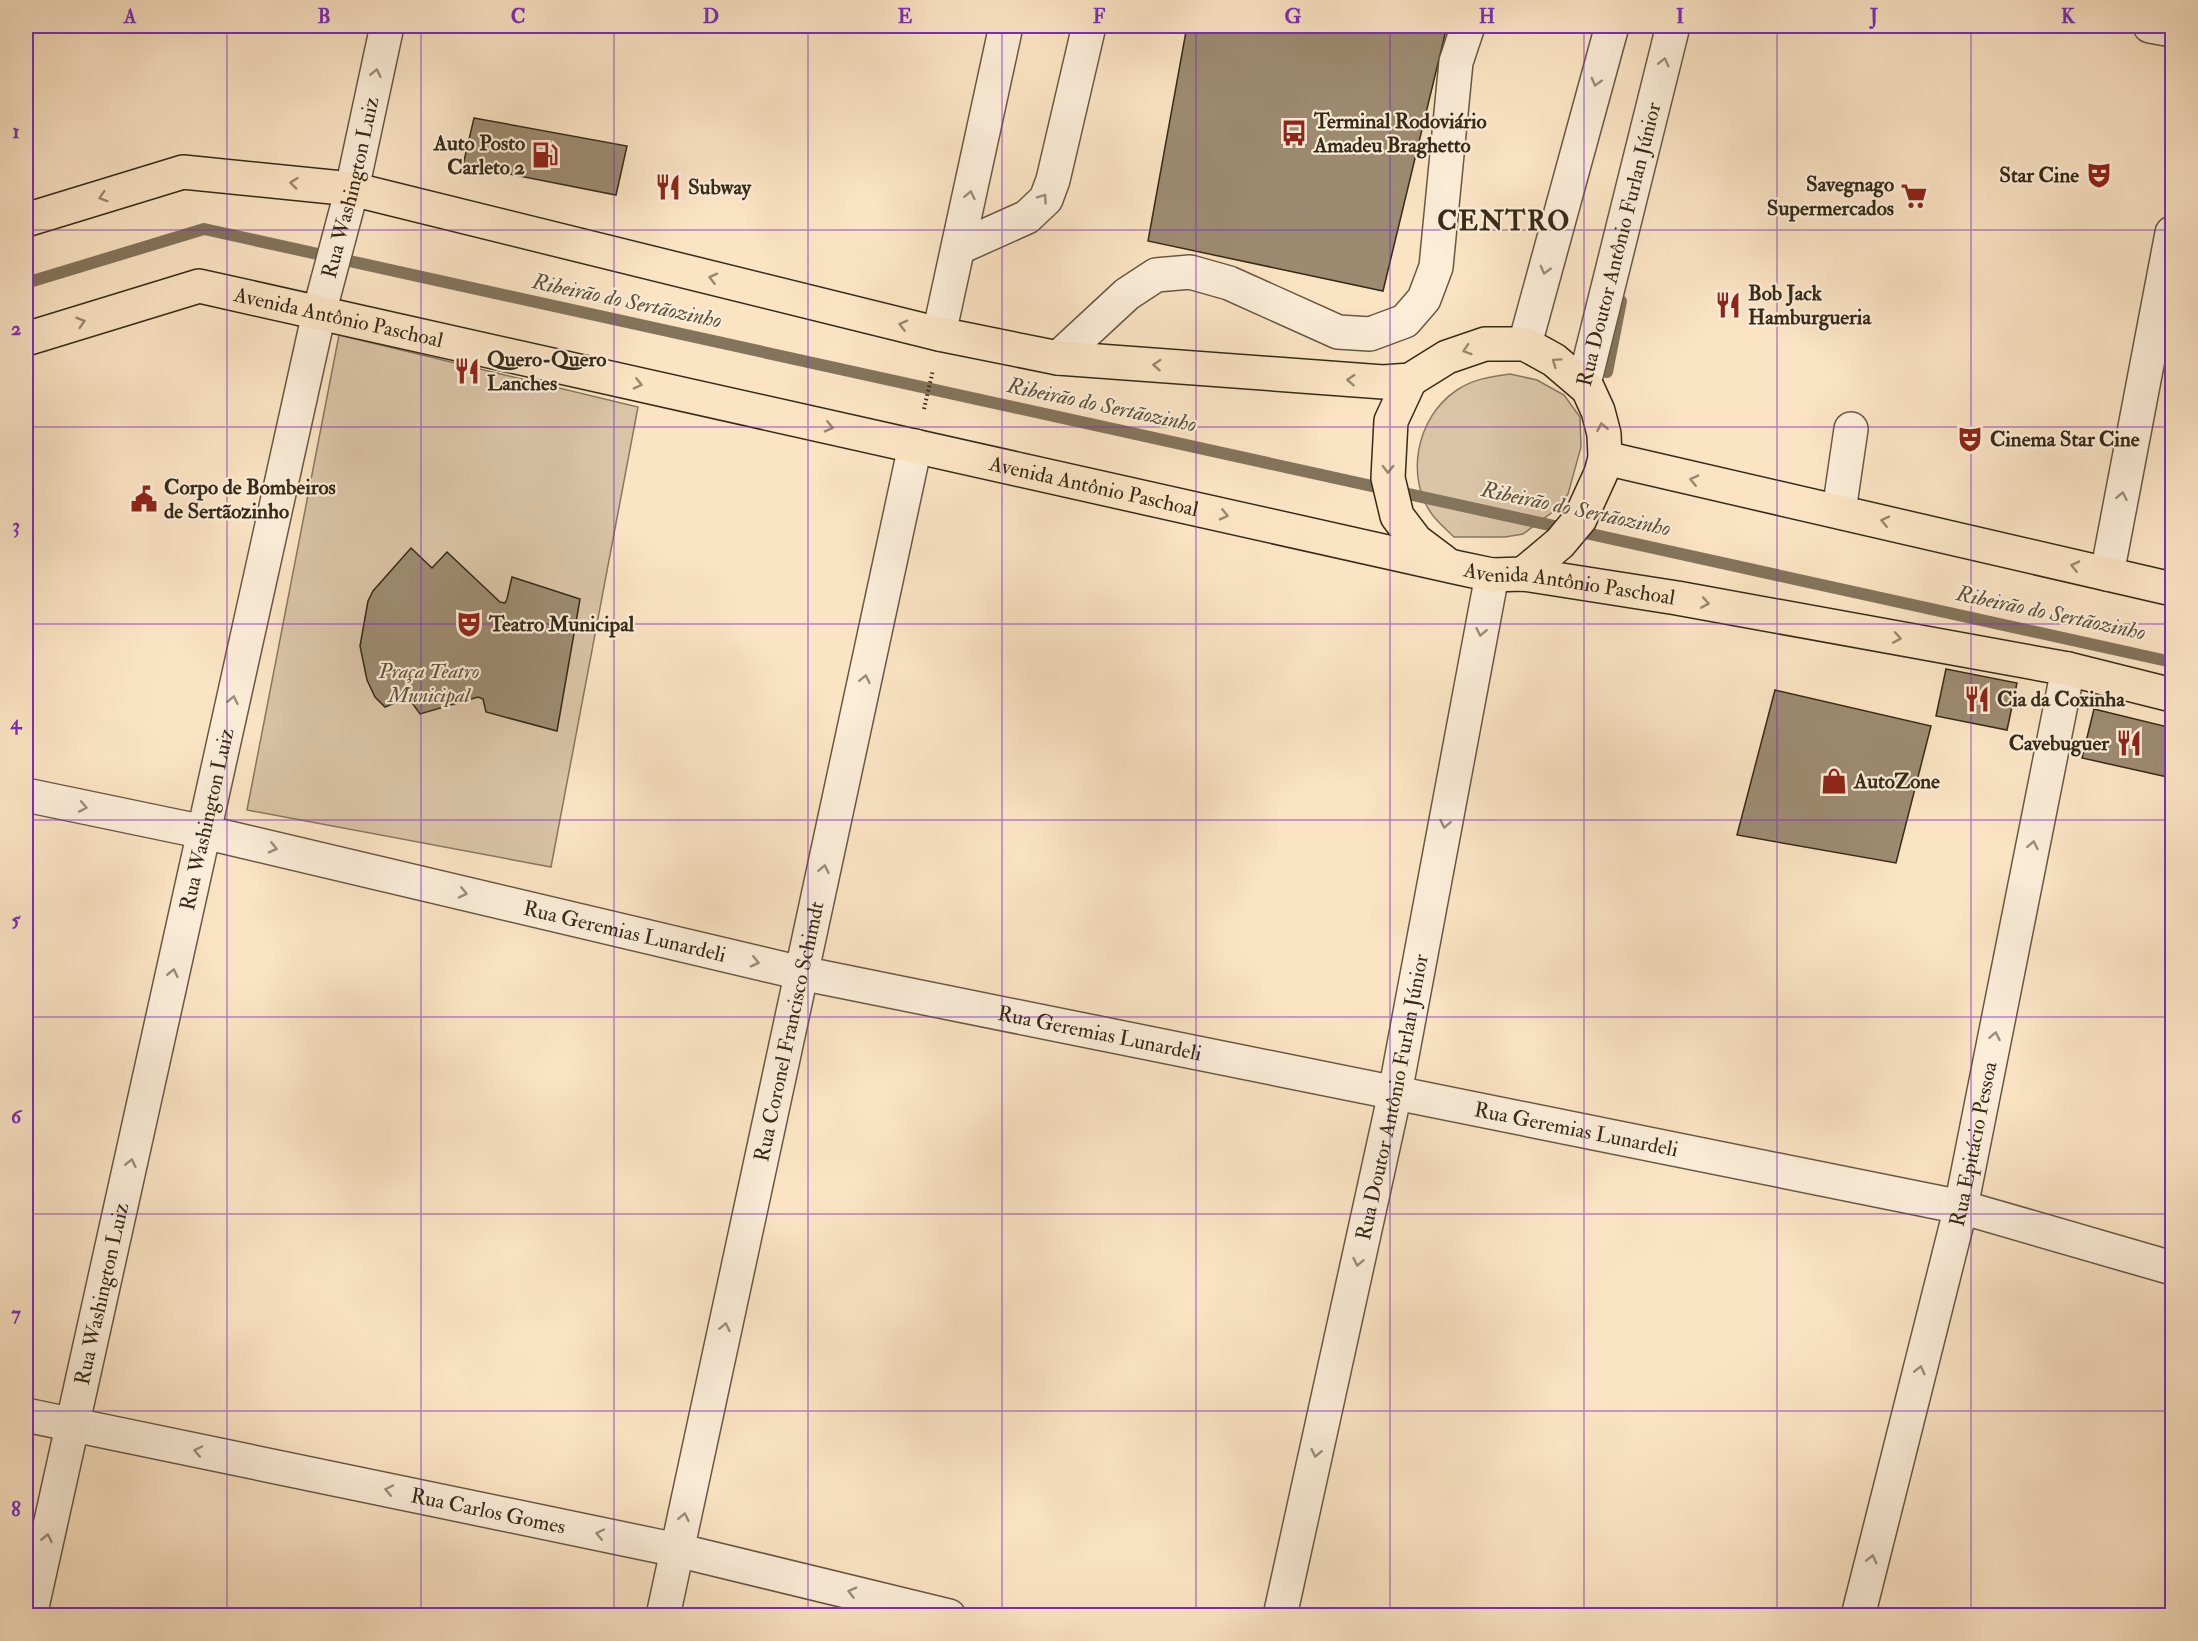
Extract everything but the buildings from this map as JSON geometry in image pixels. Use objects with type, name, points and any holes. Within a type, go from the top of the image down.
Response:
[{"type":"main road","points":[[26,220],[183,172],[352,189],[939,334],[1058,358],[1383,382],[1410,380],[1447,357],[1485,344],[1525,344],[1554,360],[1584,384]]},
{"type":"main road","name":"Avenida Antônio Paschoal","points":[[26,339],[199,286],[1448,565],[1677,598],[2068,669],[2172,695]]},
{"type":"main road","points":[[1410,380],[1391,421],[1388,478],[1397,516],[1416,541],[1448,565]]},
{"type":"main road","name":"Rua Doutor Antônio Furlan Júnior","points":[[1507,575],[1560,543],[1580,519],[1603,466],[1604,434],[1598,411],[1584,384]]},
{"type":"main road","points":[[1603,466],[1700,481],[1839,511],[2172,589]]},
{"type":"street","name":"Rua Washington Luiz","points":[[30,1616],[327,275],[352,189],[387,26]]},
{"type":"street","points":[[939,334],[1006,26]]},
{"type":"street","points":[[958,248],[1027,216],[1046,199],[1053,180],[1089,26]]},
{"type":"street","points":[[1058,358],[1127,294],[1156,275],[1190,272],[1229,283],[1338,332],[1370,334],[1405,321],[1424,299],[1436,267],[1456,62],[1468,26]]},
{"type":"street","points":[[1525,344],[1612,26]]},
{"type":"street","name":"Rua Doutor Antônio Furlan Júnior","points":[[1584,384],[1673,26]]},
{"type":"street","points":[[2150,26],[2172,30]]},
{"type":"street","points":[[2107,574],[2172,233]]},
{"type":"street","points":[[1839,511],[1851,429]]},
{"type":"street","name":"Rua Coronel Francisco Schimdt","points":[[663,1616],[915,446]]},
{"type":"street","name":"Rua Doutor Antônio Furlan Júnior","points":[[1280,1616],[1507,575]]},
{"type":"street","name":"Rua Epitácio Pessoa","points":[[1858,1616],[1961,1207],[2068,669]]},
{"type":"street","name":"Rua Geremias Lunardeli","points":[[26,795],[204,832],[801,972],[1961,1207],[2172,1268]]},
{"type":"street","name":"Rua Carlos Gomes","points":[[26,1415],[677,1550],[949,1616]]},
{"type":"path","points":[[924,412],[934,366]]},
{"type":"green space","name":"Praça Teatro Municipal","points":[[339,335],[638,407],[551,867],[247,810]]},
{"type":"green space","points":[[1510,374],[1537,380],[1564,395],[1580,417],[1581,447],[1568,494],[1554,511],[1523,534],[1505,537],[1454,537],[1434,517],[1419,485],[1417,467],[1424,432],[1432,416],[1443,402],[1457,390],[1489,377]]},
{"type":"waterway","name":"Ribeirão do Sertãozinho","points":[[26,283],[204,229],[2172,662]]},
{"type":"waterway","points":[[1607,372],[1621,301]]},
{"type":"place","name":"Terminal Rodoviário Amadeu Braghetto","points":[[1294,133]]},
{"type":"place","name":"Auto Posto Carleto 2","points":[[545,155]]},
{"type":"place","name":"Star Cine","points":[[2099,175]]},
{"type":"place","name":"Subway","points":[[668,187]]},
{"type":"place","name":"Savegnago Supermercados","points":[[1914,196]]},
{"type":"place","name":"Bob Jack Hamburgueria","points":[[1728,305]]},
{"type":"place","name":"Quero-Quero Lanches","points":[[467,371]]},
{"type":"place","name":"Cinema Star Cine","points":[[1970,439]]},
{"type":"place","name":"Corpo de Bombeiros de Sertãozinho","points":[[144,499]]},
{"type":"place","name":"Teatro Municipal","points":[[469,624]]},
{"type":"place","name":"Cia da Coxinha","points":[[1977,699]]},
{"type":"place","name":"Cavebuguer","points":[[2129,743]]},
{"type":"place","name":"AutoZone","points":[[1834,781]]},
{"type":"district","name":"CENTRO","points":[[1504,221]]}]
